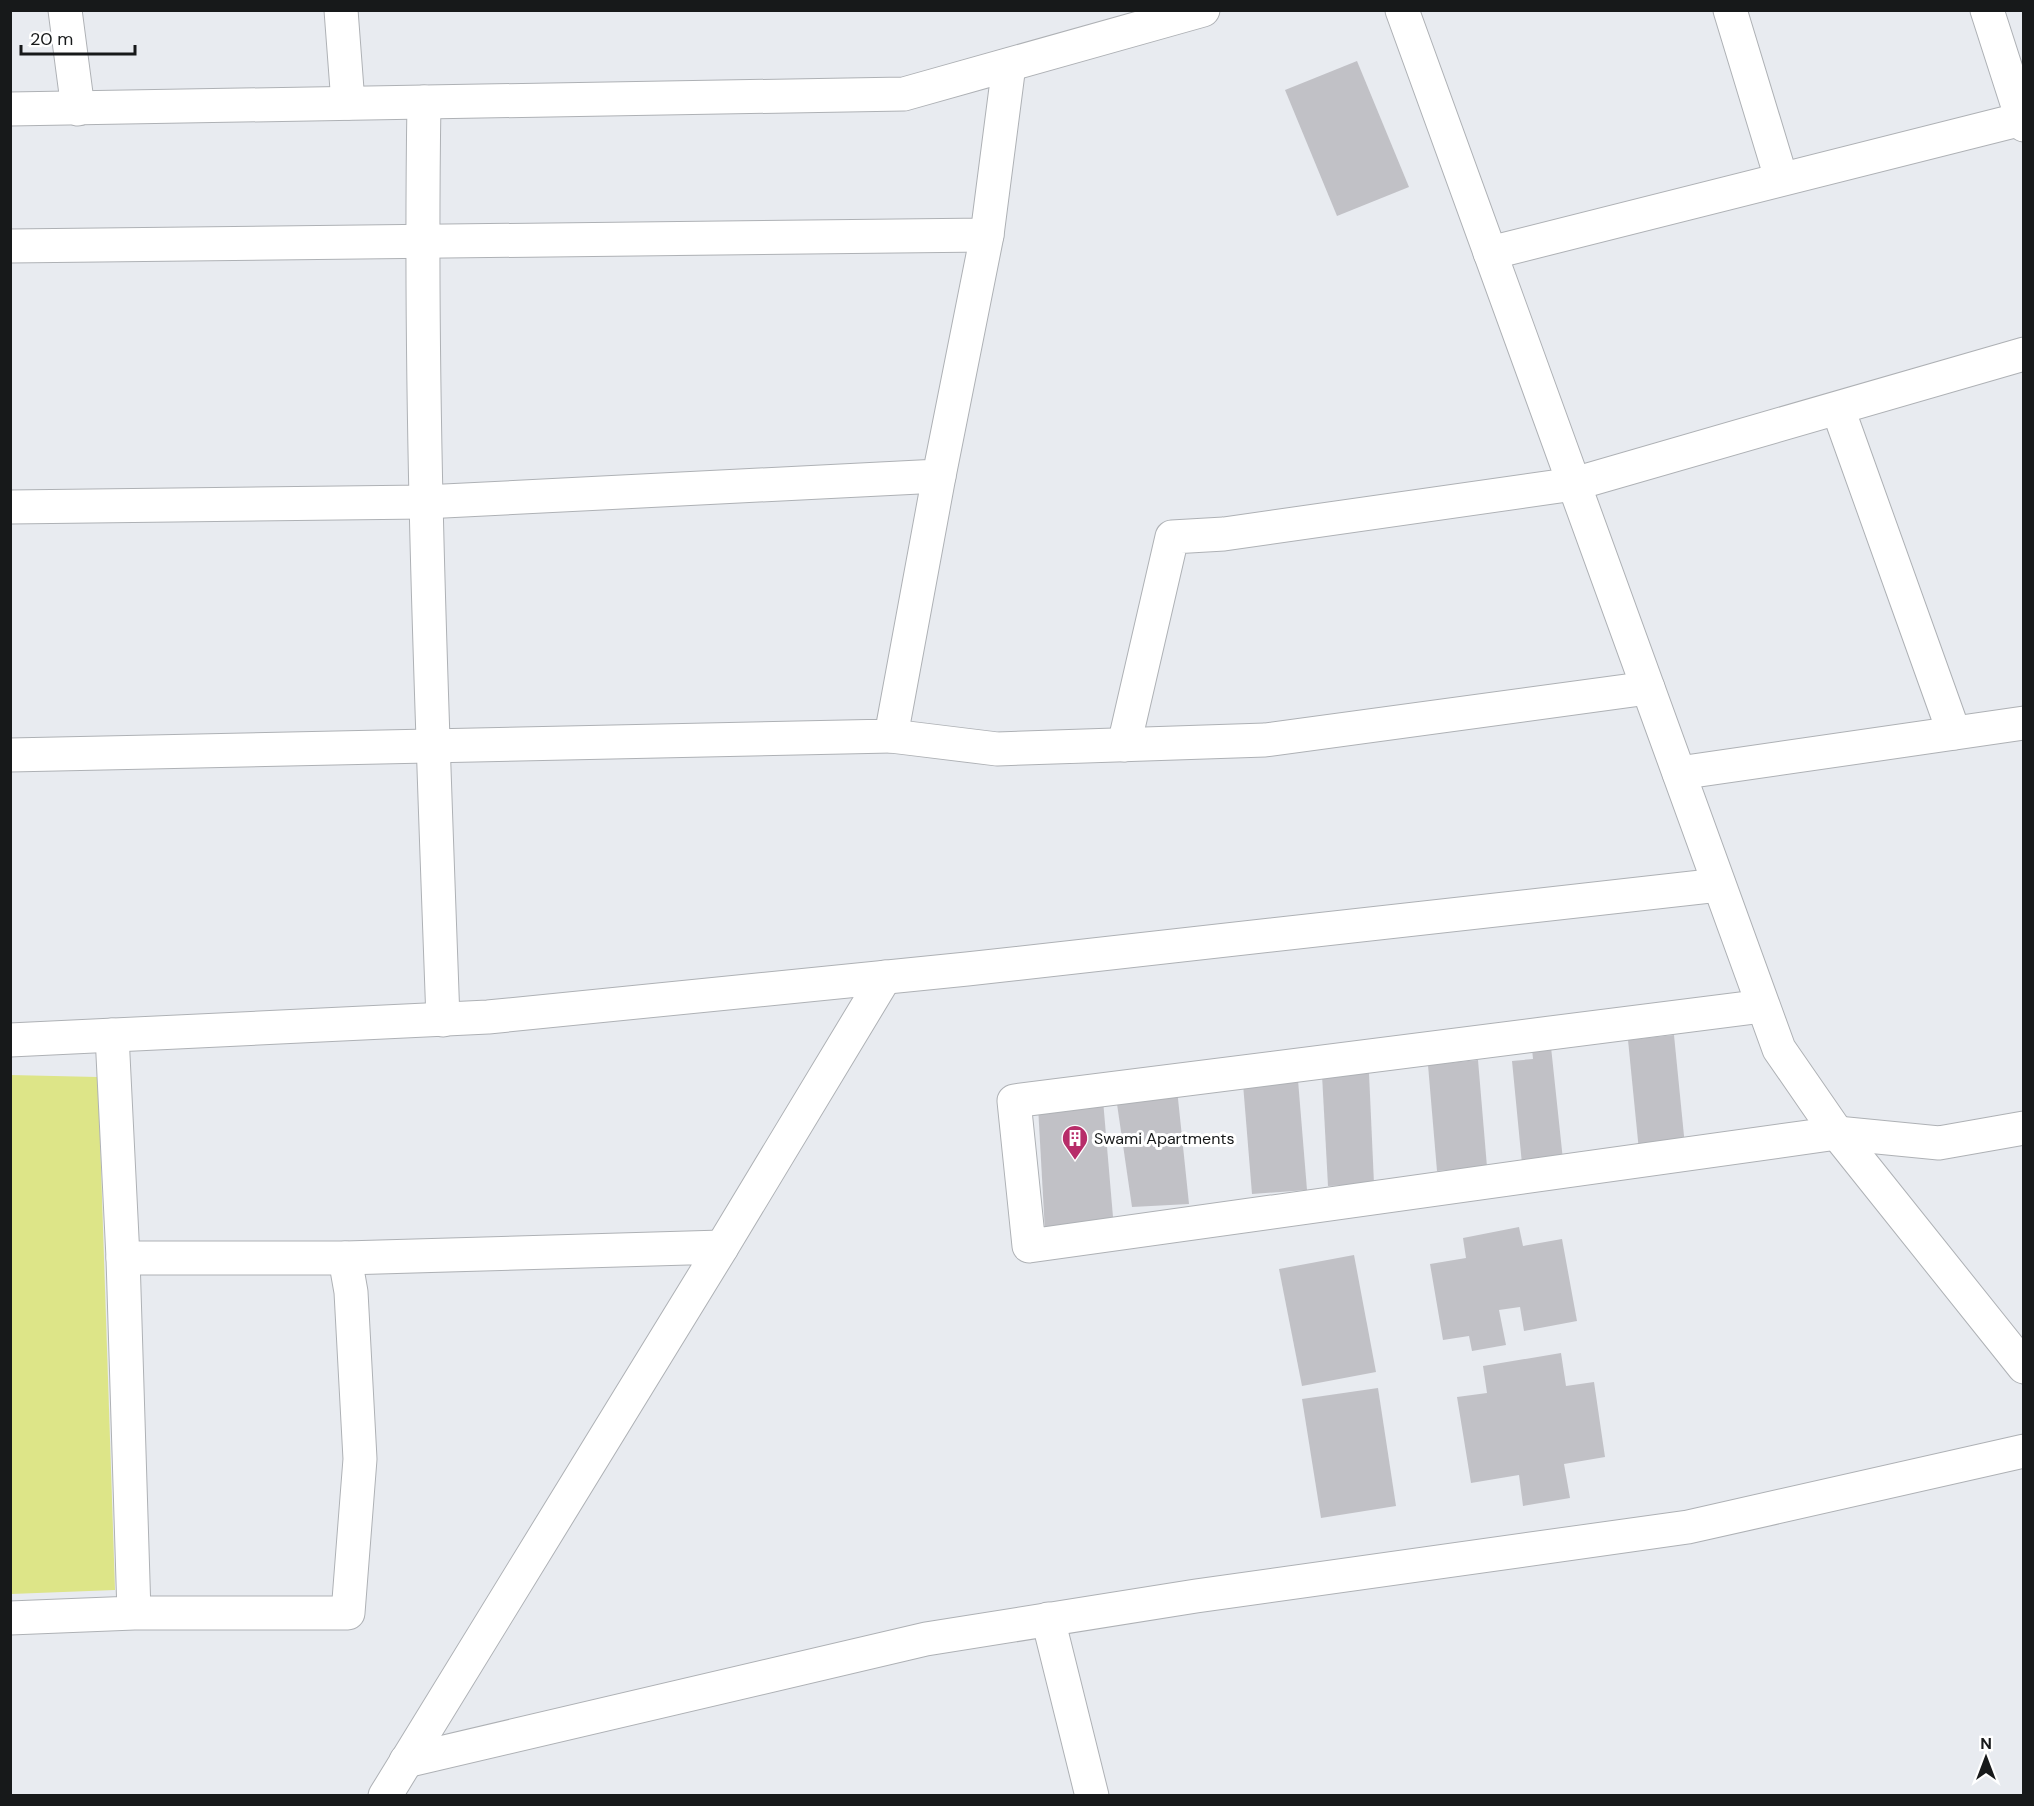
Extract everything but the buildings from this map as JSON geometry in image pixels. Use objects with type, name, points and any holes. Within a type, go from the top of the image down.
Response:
[{"type":"street","points":[[65,10],[78,109]]},
{"type":"street","points":[[341,10],[348,104]]},
{"type":"street","points":[[10,109],[904,94],[1009,65],[1168,15],[1203,10]]},
{"type":"street","points":[[1402,10],[1779,1049],[1837,1133],[2024,1367]]},
{"type":"street","points":[[1730,10],[1781,178]]},
{"type":"street","points":[[1490,253],[1781,178],[2023,122],[1988,10]]},
{"type":"street","points":[[891,736],[987,235],[1009,65]]},
{"type":"street","points":[[424,102],[422,242],[424,502],[443,1020]]},
{"type":"street","points":[[10,246],[987,235]]},
{"type":"street","points":[[1124,745],[1172,537],[1224,534],[1574,484],[1839,410],[2024,354]]},
{"type":"street","points":[[1839,410],[1954,733]]},
{"type":"street","points":[[10,507],[424,502],[939,476]]},
{"type":"street","points":[[10,755],[891,736],[996,749],[1265,740],[1648,688]]},
{"type":"street","points":[[1678,772],[2024,723]]},
{"type":"street","points":[[10,1040],[443,1020],[885,977],[1719,885]]},
{"type":"street","points":[[385,1796],[885,977]]},
{"type":"street","points":[[1763,1006],[1014,1101],[1029,1246],[1837,1133],[1939,1143],[2024,1128]]},
{"type":"street","points":[[112,1035],[123,1258],[134,1613]]},
{"type":"street","points":[[123,1258],[345,1258],[722,1247]]},
{"type":"street","points":[[10,1618],[134,1613],[348,1613],[360,1459],[351,1292],[345,1258]]},
{"type":"street","points":[[406,1761],[926,1639],[1196,1596],[1688,1527],[2024,1450]]},
{"type":"street","points":[[1048,1619],[1092,1796]]},
{"type":"green space","points":[[10,1075],[98,1077],[115,1590],[11,1594]]},
{"type":"place","name":"Swami Apartments","points":[[1075,1161]]}]
